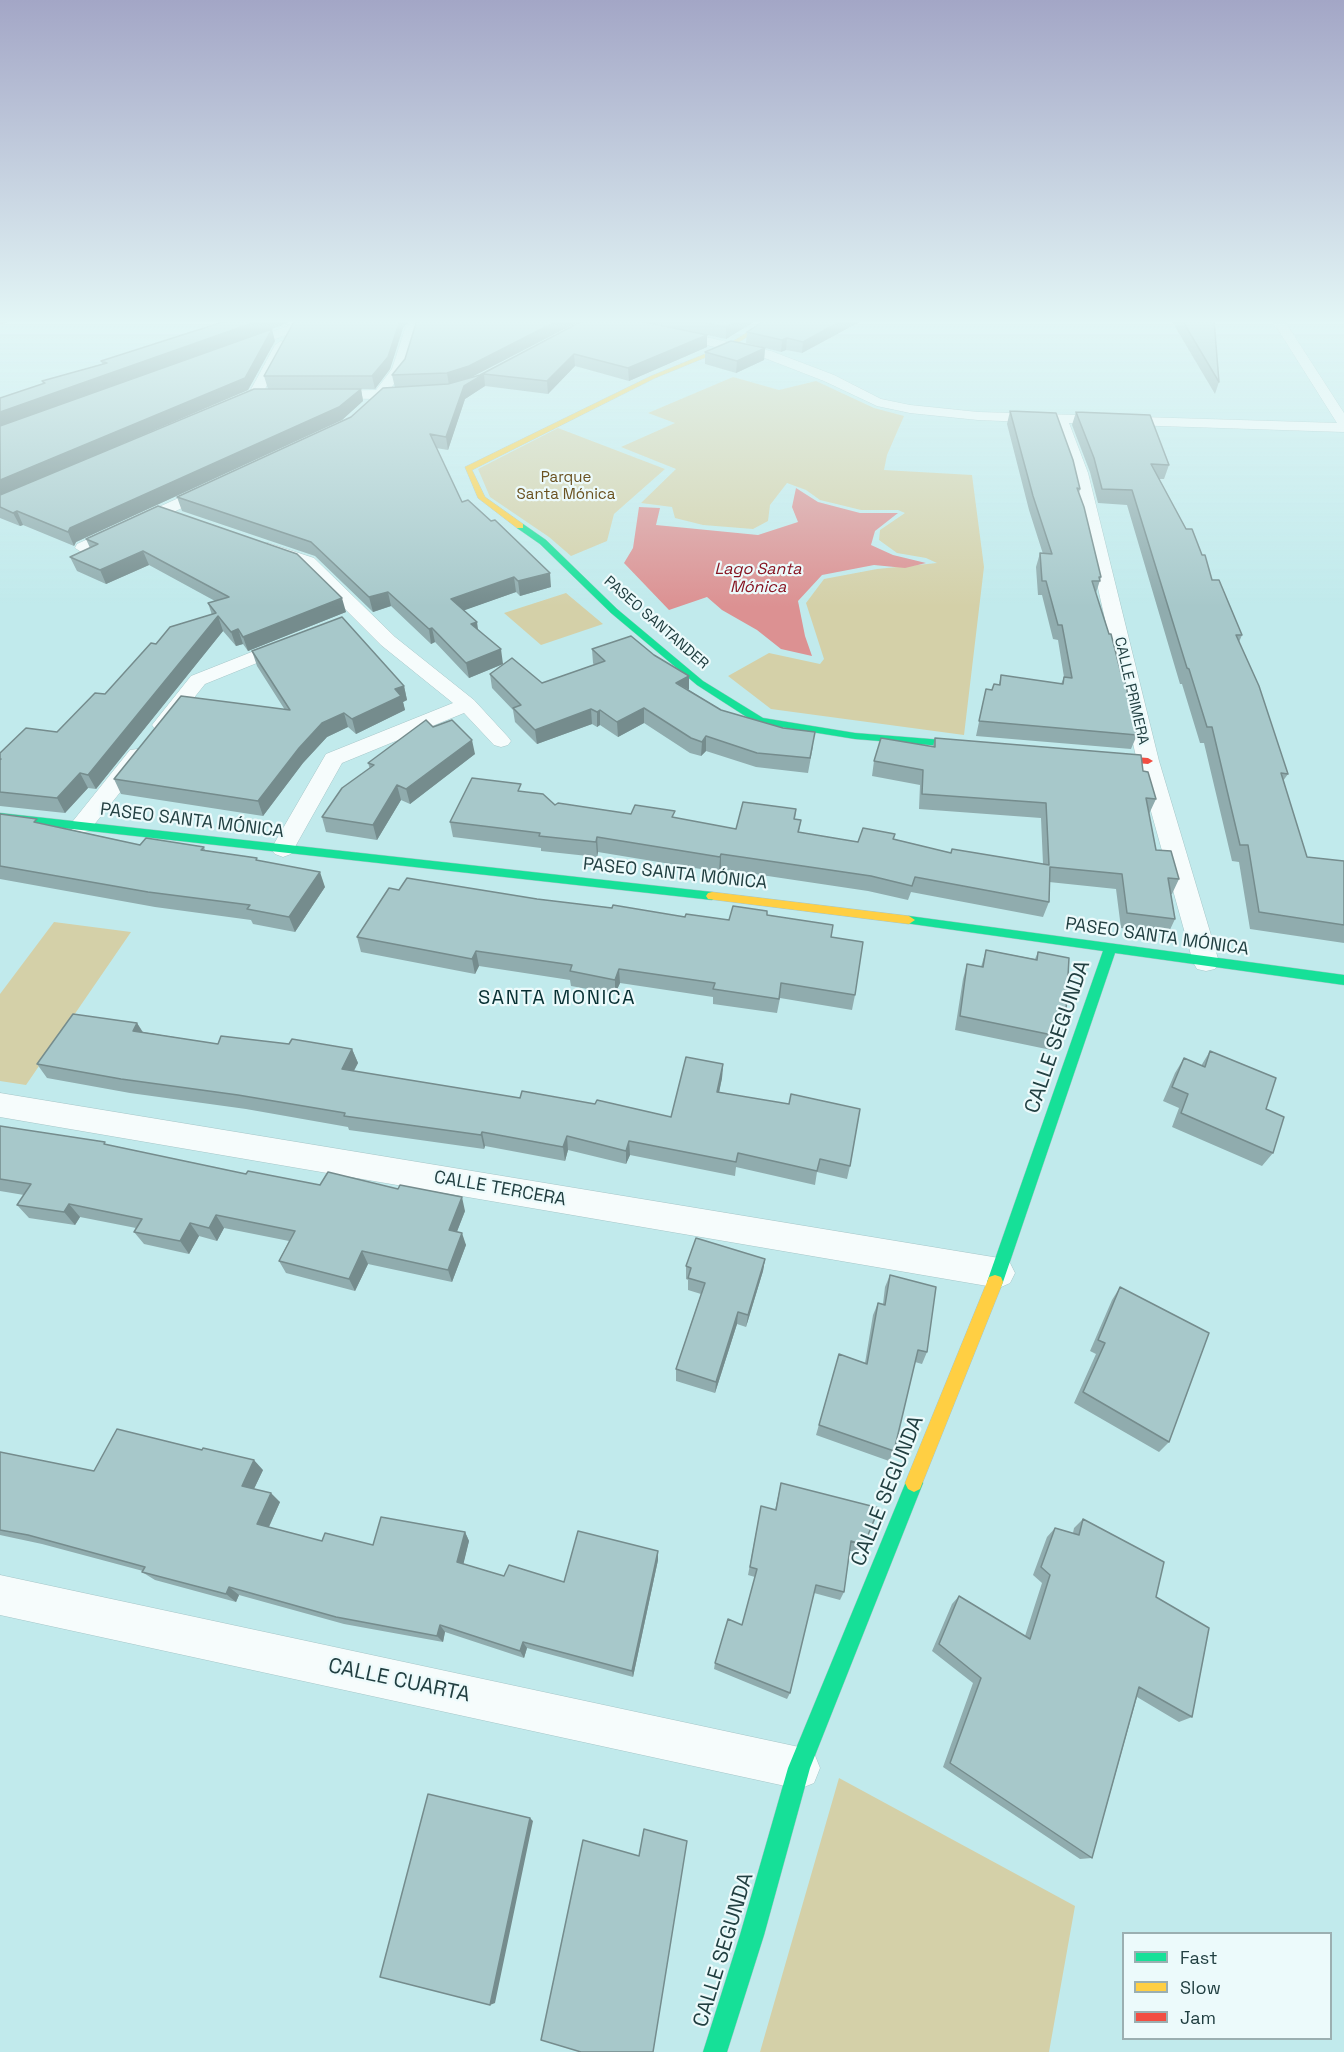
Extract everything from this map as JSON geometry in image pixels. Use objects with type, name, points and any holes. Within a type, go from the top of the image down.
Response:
[{"type":"street","name":"PASEO SANTANDER","points":[[576,416],[468,470],[482,498],[543,542],[614,611],[699,683],[760,721],[855,735],[996,748]]},
{"type":"street","points":[[976,416],[1344,426]]},
{"type":"street","name":"CALLE PRIMERA","points":[[1060,418],[1080,473],[1148,761],[1206,962]]},
{"type":"street","points":[[83,548],[224,482]]},
{"type":"street","points":[[162,511],[185,519]]},
{"type":"street","points":[[252,542],[308,562],[388,641],[467,704],[501,741]]},
{"type":"street","points":[[340,623],[362,615]]},
{"type":"street","points":[[81,826],[198,680],[307,636]]},
{"type":"street","points":[[283,849],[334,759],[467,704]]},
{"type":"street","points":[[1078,755],[1148,761]]},
{"type":"street","name":"PASEO SANTA MÓNICA","points":[[0,817],[820,908],[1344,980]]},
{"type":"street","name":"CALLE SEGUNDA","points":[[716,2052],[799,1768],[999,1273],[1110,949]]},
{"type":"street","name":"CALLE TERCERA","points":[[0,1105],[999,1273]]},
{"type":"street","name":"CALLE CUARTA","points":[[0,1595],[799,1768]]},
{"type":"green space","points":[[655,416],[903,416],[887,455],[884,470],[972,475],[984,567],[964,735],[771,709],[728,676],[769,653],[820,664],[824,659],[806,603],[824,579],[877,569],[937,563],[926,558],[897,553],[879,540],[880,530],[905,513],[898,510],[861,510],[820,500],[806,490],[787,483],[770,505],[768,521],[753,529],[703,525],[675,518],[672,507],[641,503],[676,469],[621,447],[675,423]]},
{"type":"green space","name":"Parque Santa Mónica","points":[[558,428],[665,469],[614,514],[607,541],[571,556],[549,537],[490,497],[478,469]]},
{"type":"green space","points":[[566,593],[603,624],[541,645],[504,613]]},
{"type":"green space","points":[[54,922],[131,932],[26,1085],[0,1081],[0,994]]},
{"type":"green space","points":[[839,1778],[1075,1906],[1049,2052],[760,2052]]},
{"type":"water","name":"Lago Santa Mónica","points":[[796,488],[818,502],[860,513],[898,513],[875,531],[871,545],[893,555],[926,563],[905,568],[874,565],[822,575],[798,601],[805,636],[812,656],[781,649],[757,630],[722,610],[707,597],[669,610],[624,563],[633,548],[639,507],[660,508],[656,525],[758,535],[798,522],[792,507]]},
{"type":"building","points":[[29,416],[154,416],[0,480],[0,426]]},
{"type":"building","points":[[190,416],[320,416],[70,528],[68,532],[17,511],[13,513],[0,507],[0,495]]},
{"type":"building","points":[[453,416],[446,437],[430,434],[462,502],[468,500],[491,521],[495,520],[550,573],[518,581],[514,577],[451,599],[477,622],[471,624],[501,649],[466,663],[432,628],[429,629],[388,592],[369,597],[311,542],[177,497],[351,417]]},
{"type":"building","points":[[1011,416],[1057,416],[1073,460],[1080,489],[1077,488],[1084,507],[1101,577],[1099,577],[1100,581],[1092,581],[1109,634],[1111,634],[1122,677],[1124,677],[1137,735],[979,721],[986,689],[992,690],[994,684],[1000,685],[1001,675],[1063,684],[1064,677],[1072,678],[1062,625],[1058,625],[1046,581],[1042,581],[1040,553],[1052,554],[1033,496]]},
{"type":"building","points":[[1077,416],[1150,416],[1169,465],[1151,464],[1186,529],[1192,529],[1202,555],[1205,555],[1212,580],[1219,580],[1242,635],[1236,635],[1259,686],[1288,774],[1281,773],[1307,857],[1344,861],[1344,925],[1259,912],[1248,845],[1240,845],[1212,727],[1207,727],[1187,668],[1132,490],[1102,489],[1094,458]]},
{"type":"building","points":[[158,506],[297,554],[342,598],[243,637],[238,629],[231,632],[218,616],[88,775],[80,773],[57,798],[0,792],[0,753],[26,728],[57,732],[95,693],[105,694],[151,643],[156,644],[170,627],[216,613],[208,603],[229,597],[143,551],[100,570],[70,557],[98,544],[86,539]]},
{"type":"building","points":[[342,617],[404,686],[395,689],[401,696],[352,719],[344,713],[322,723],[299,748],[258,801],[114,779],[181,696],[290,710],[252,651]]},
{"type":"building","points":[[631,636],[654,655],[689,676],[676,683],[721,710],[783,728],[815,732],[810,758],[757,753],[706,736],[702,742],[691,738],[644,708],[617,722],[600,710],[597,712],[591,709],[535,730],[513,708],[521,705],[490,674],[512,658],[542,683],[605,661],[592,649]]},
{"type":"building","points":[[426,720],[433,727],[452,720],[472,740],[406,789],[397,785],[373,825],[322,817],[342,788],[374,765],[368,763]]},
{"type":"building","points":[[881,738],[935,747],[935,738],[1141,755],[1143,771],[1148,772],[1156,799],[1146,798],[1156,850],[1171,851],[1179,879],[1168,878],[1175,919],[1127,913],[1122,874],[1050,867],[1049,902],[915,877],[912,886],[871,876],[721,854],[720,857],[597,837],[596,842],[539,836],[540,833],[450,822],[472,778],[521,784],[518,791],[543,794],[555,805],[558,803],[631,814],[635,805],[675,811],[672,817],[736,829],[743,802],[796,809],[794,819],[801,820],[798,832],[858,842],[863,828],[895,834],[893,839],[951,853],[952,849],[1049,865],[1046,803],[922,794],[923,770],[874,761]]},
{"type":"building","points":[[0,814],[37,819],[34,822],[140,845],[146,838],[204,847],[201,850],[257,858],[256,860],[320,872],[289,917],[247,909],[250,905],[148,892],[0,866]]},
{"type":"building","points":[[407,878],[537,899],[612,908],[613,905],[685,917],[686,914],[729,920],[733,906],[767,911],[767,915],[833,925],[831,937],[863,942],[855,995],[781,983],[779,999],[713,989],[715,983],[619,969],[615,980],[570,971],[572,965],[476,951],[472,959],[357,937],[389,888],[399,890]]},
{"type":"building","points":[[986,950],[1037,960],[1038,952],[1069,958],[1065,1029],[1062,1037],[960,1016],[967,964],[983,967]]},
{"type":"building","points":[[73,1014],[137,1023],[133,1031],[218,1044],[221,1036],[289,1044],[292,1039],[352,1049],[342,1069],[520,1098],[522,1091],[595,1104],[597,1100],[671,1117],[686,1057],[723,1064],[717,1092],[789,1104],[791,1094],[860,1109],[850,1166],[820,1159],[817,1171],[738,1153],[736,1162],[629,1141],[626,1151],[567,1136],[563,1147],[482,1132],[481,1135],[344,1116],[345,1113],[37,1064]]},
{"type":"building","points":[[1210,1051],[1276,1078],[1266,1109],[1284,1117],[1273,1153],[1181,1113],[1188,1094],[1172,1087],[1184,1058],[1205,1067]]},
{"type":"building","points":[[0,1126],[105,1142],[104,1144],[246,1174],[248,1171],[320,1185],[328,1172],[398,1189],[400,1185],[462,1197],[449,1230],[462,1233],[448,1270],[362,1251],[349,1279],[279,1261],[295,1231],[216,1215],[209,1228],[190,1223],[180,1241],[134,1232],[142,1219],[69,1204],[64,1212],[17,1205],[31,1184],[0,1179]]},
{"type":"building","points":[[696,1238],[765,1259],[748,1315],[738,1312],[716,1382],[676,1369],[705,1283],[688,1278],[691,1268],[686,1266]]},
{"type":"building","points":[[890,1275],[936,1287],[927,1352],[918,1350],[894,1451],[819,1425],[839,1354],[867,1364],[878,1303],[885,1305]]},
{"type":"building","points":[[1120,1287],[1209,1333],[1169,1442],[1083,1392],[1105,1343],[1098,1340]]},
{"type":"building","points":[[117,1429],[254,1460],[242,1486],[271,1493],[257,1524],[322,1541],[325,1533],[373,1545],[381,1517],[465,1532],[457,1562],[504,1576],[509,1565],[564,1582],[578,1531],[658,1551],[632,1671],[523,1642],[520,1651],[440,1625],[437,1636],[336,1617],[229,1587],[226,1594],[142,1572],[145,1567],[28,1535],[0,1530],[0,1452],[94,1471]]},
{"type":"building","points":[[781,1483],[879,1508],[864,1545],[851,1541],[844,1592],[816,1585],[790,1693],[715,1663],[728,1619],[742,1625],[757,1569],[750,1567],[761,1506],[776,1510]]},
{"type":"building","points":[[1083,1519],[1164,1562],[1156,1597],[1209,1628],[1192,1717],[1139,1687],[1092,1858],[950,1763],[981,1678],[939,1644],[959,1596],[1030,1639],[1050,1575],[1041,1567],[1055,1528],[1079,1535]]},
{"type":"building","points":[[428,1794],[530,1818],[490,2005],[380,1977]]},
{"type":"building","points":[[644,1829],[687,1841],[653,2052],[581,2052],[541,2040],[583,1840],[639,1856]]},
{"type":"traffic: fast","points":[[520,526],[543,542],[614,611],[700,683],[760,721],[855,736],[980,746]]},
{"type":"traffic: fast","points":[[0,817],[712,896]]},
{"type":"traffic: fast","points":[[909,920],[1344,980]]},
{"type":"traffic: fast","points":[[995,1282],[1110,949]]},
{"type":"traffic: fast","points":[[715,2052],[752,1935],[799,1768],[914,1483]]},
{"type":"traffic: slow","points":[[520,526],[482,498],[468,469],[575,416]]},
{"type":"traffic: slow","points":[[712,896],[909,920]]},
{"type":"traffic: slow","points":[[914,1483],[995,1282]]},
{"type":"traffic: jam","points":[[1097,757],[1148,761]]},
{"type":"district","name":"SANTA MONICA","points":[[557,999]]}]
